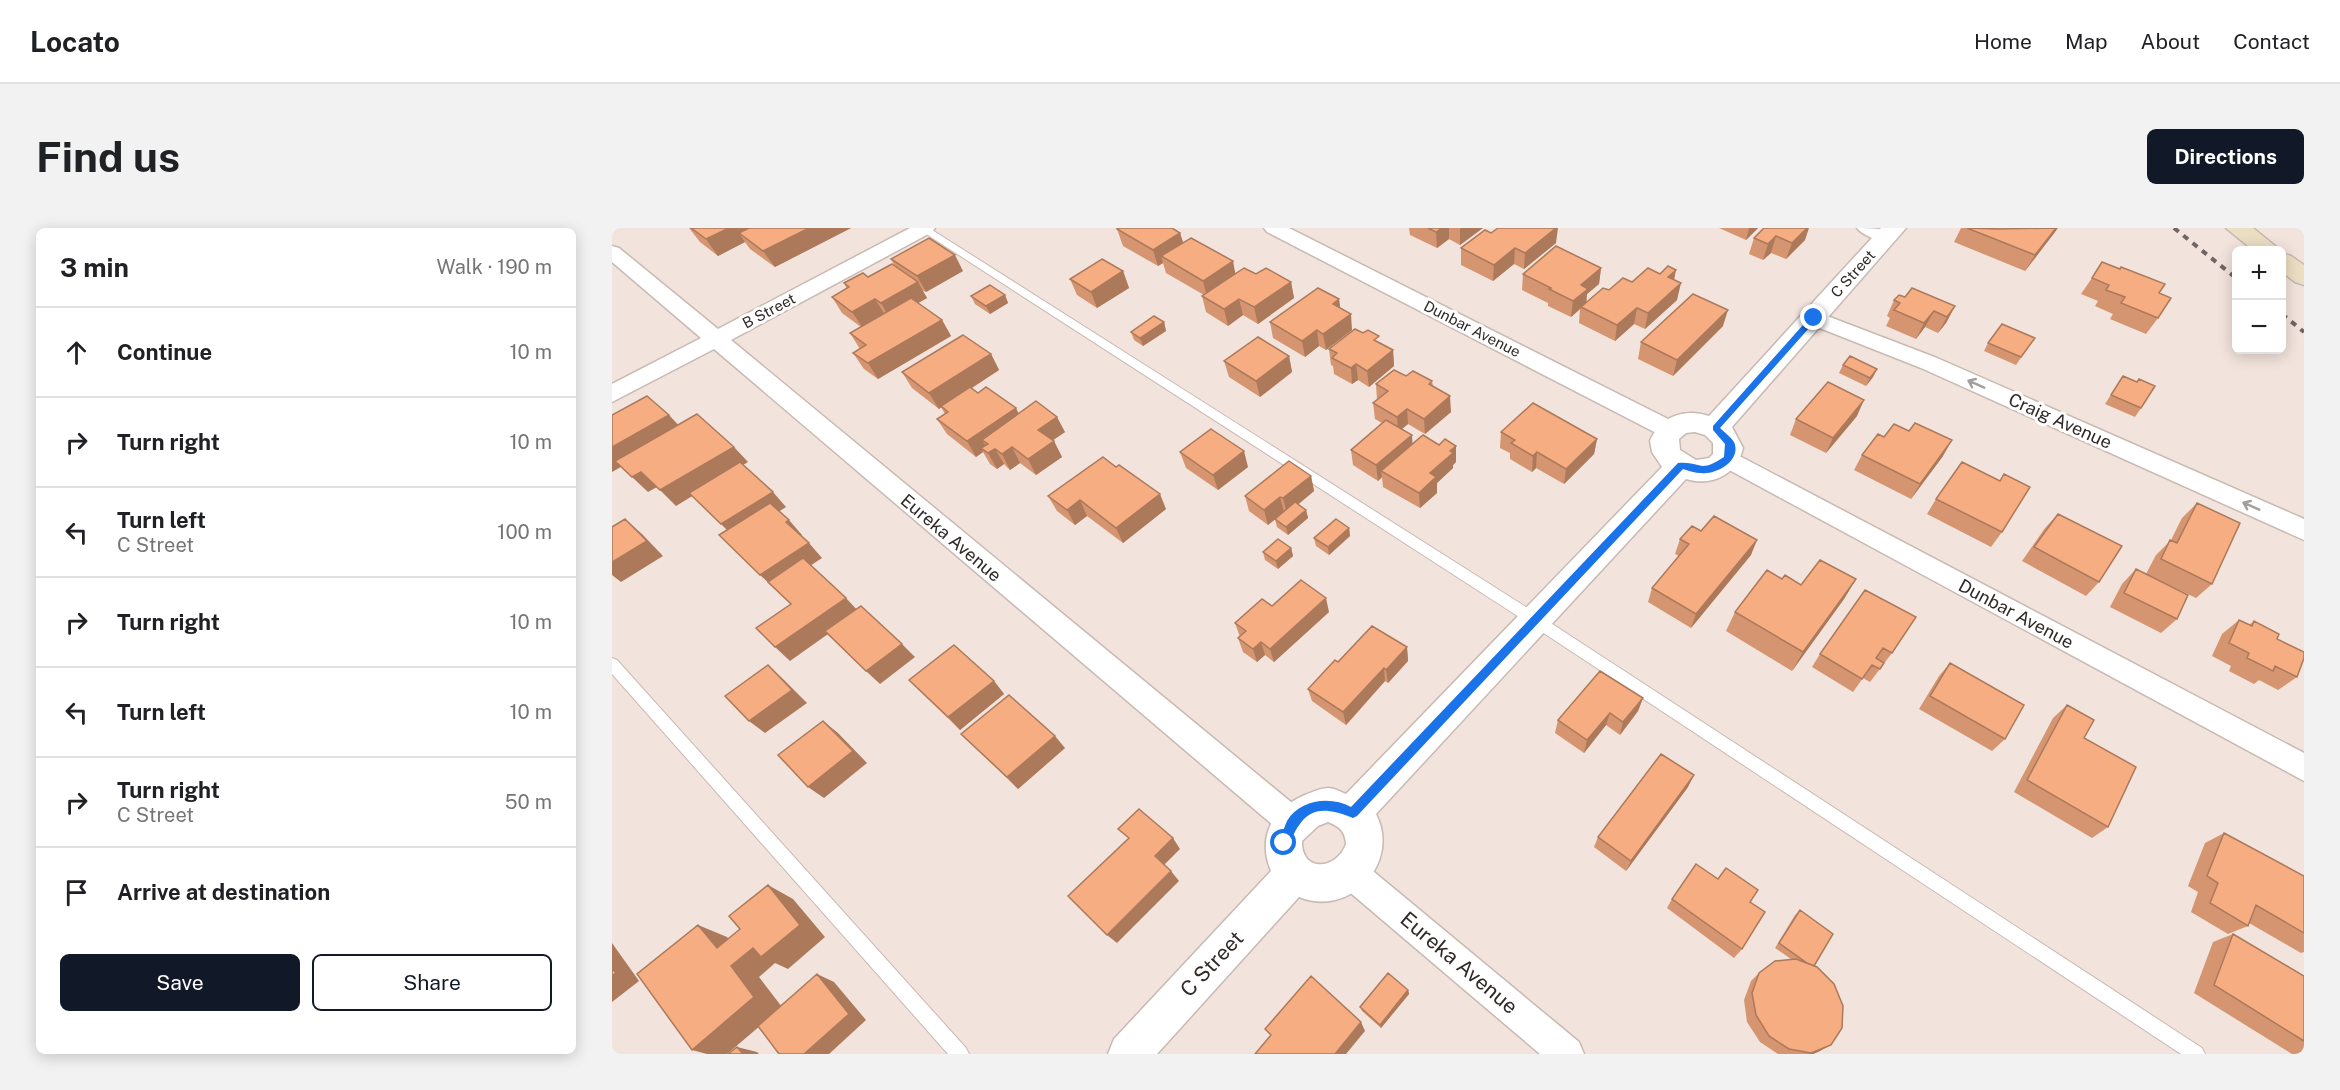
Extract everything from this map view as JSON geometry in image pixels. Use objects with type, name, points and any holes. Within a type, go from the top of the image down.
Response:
[{"type":"main road","points":[[2238,228],[2263,246]]},
{"type":"main road","points":[[2286,264],[2304,278]]},
{"type":"street","name":"B Street","points":[[612,393],[923,228]]},
{"type":"street","name":"Dunbar Avenue","points":[[1274,228],[1670,430]]},
{"type":"street","name":"C Street","points":[[1716,428],[1814,318],[1883,231]]},
{"type":"street","name":"Eureka Avenue","points":[[612,252],[1292,822]]},
{"type":"street","name":"Craig Avenue","points":[[1814,318],[1929,363],[2304,530]]},
{"type":"street","points":[[1696,422],[1716,428],[1730,442],[1731,451],[1728,459],[1713,469],[1702,471],[1681,466],[1668,455],[1665,448],[1666,435],[1677,425],[1696,422]]},
{"type":"street","name":"Dunbar Avenue","points":[[1728,459],[2304,768]]},
{"type":"street","points":[[1353,813],[1681,466]]},
{"type":"street","points":[[1328,805],[1341,807],[1353,813],[1361,823],[1366,835],[1366,849],[1361,861],[1351,873],[1341,880],[1316,884],[1304,880],[1295,873],[1284,854],[1284,843],[1292,822],[1315,807],[1328,805]]},
{"type":"street","name":"C Street","points":[[1129,1054],[1295,873]]},
{"type":"street","name":"Eureka Avenue","points":[[1351,873],[1567,1054]]},
{"type":"lane","points":[[923,228],[1535,620],[2196,1054]]},
{"type":"lane","points":[[612,664],[960,1054]]},
{"type":"building","points":[[691,228],[729,228],[706,239]]},
{"type":"building","points":[[749,228],[809,228],[763,251],[739,233]]},
{"type":"building","points":[[1172,228],[1180,233],[1153,250],[1117,229]]},
{"type":"building","points":[[1428,228],[1442,228],[1436,232]]},
{"type":"building","points":[[1498,228],[1556,228],[1525,253],[1515,248],[1494,265],[1461,248],[1485,230],[1491,233]]},
{"type":"building","points":[[1764,228],[1807,228],[1792,243],[1776,236],[1768,244],[1754,238]]},
{"type":"building","points":[[1967,228],[1997,229],[2056,228],[2035,255]]},
{"type":"building","points":[[929,238],[955,255],[917,276],[891,259]]},
{"type":"building","points":[[1191,238],[1233,261],[1203,281],[1161,256]]},
{"type":"building","points":[[1556,246],[1601,268],[1581,285],[1588,289],[1573,301],[1523,274]]},
{"type":"building","points":[[1102,259],[1123,271],[1091,292],[1070,279]]},
{"type":"building","points":[[2102,262],[2165,284],[2159,293],[2171,298],[2158,318],[2121,303],[2125,297],[2106,290],[2109,285],[2092,278]]},
{"type":"building","points":[[892,264],[918,282],[881,303],[875,299],[852,312],[832,297],[849,287],[844,283],[863,273],[868,277]]},
{"type":"building","points":[[1668,266],[1676,270],[1668,277],[1681,283],[1648,313],[1637,308],[1617,325],[1581,307],[1603,288],[1609,290],[1623,278],[1632,282],[1648,268],[1660,274]]},
{"type":"building","points":[[1244,268],[1256,274],[1266,268],[1291,282],[1254,307],[1239,299],[1224,309],[1202,296]]},
{"type":"building","points":[[990,285],[1005,295],[986,306],[971,296]]},
{"type":"building","points":[[1318,288],[1339,299],[1333,304],[1351,314],[1323,334],[1317,330],[1302,341],[1270,322]]},
{"type":"building","points":[[1912,288],[1955,306],[1947,317],[1934,311],[1924,323],[1894,310],[1900,303],[1894,300],[1899,295],[1905,297]]},
{"type":"building","points":[[1693,294],[1728,310],[1677,360],[1641,342]]},
{"type":"building","points":[[911,298],[942,320],[868,363],[853,353],[866,345],[850,333]]},
{"type":"building","points":[[1154,316],[1164,322],[1140,338],[1131,332]]},
{"type":"building","points":[[2002,324],[2035,338],[2021,357],[1988,343]]},
{"type":"building","points":[[1355,329],[1363,333],[1368,330],[1379,336],[1374,340],[1393,350],[1367,371],[1356,364],[1351,368],[1332,358],[1337,353],[1329,349]]},
{"type":"building","points":[[963,335],[991,354],[929,393],[902,372]]},
{"type":"building","points":[[1258,337],[1289,356],[1256,381],[1224,361]]},
{"type":"building","points":[[1850,356],[1877,369],[1870,378],[1843,365]]},
{"type":"building","points":[[1394,370],[1406,376],[1413,371],[1432,381],[1429,384],[1450,396],[1424,419],[1407,409],[1397,417],[1373,403],[1388,391],[1376,384]]},
{"type":"building","points":[[2123,376],[2137,382],[2139,379],[2155,386],[2141,408],[2111,395]]},
{"type":"building","points":[[1828,382],[1864,400],[1833,438],[1796,419]]},
{"type":"building","points":[[970,387],[978,393],[986,387],[1016,408],[967,441],[937,419],[948,412],[941,406]]},
{"type":"building","points":[[647,396],[669,415],[612,447],[612,415]]},
{"type":"building","points":[[1036,401],[1057,417],[1038,430],[1054,441],[1028,459],[1012,447],[1002,454],[995,449],[988,453],[981,448],[988,444],[982,440]]},
{"type":"building","points":[[1533,403],[1597,439],[1566,469],[1537,452],[1533,456],[1511,443],[1515,440],[1501,432]]},
{"type":"building","points":[[697,414],[734,447],[660,490],[641,472],[632,477],[615,461]]},
{"type":"building","points":[[1386,420],[1412,435],[1376,465],[1351,450]]},
{"type":"building","points":[[1915,423],[1952,440],[1920,484],[1862,455],[1878,434],[1884,437],[1894,424],[1909,431]]},
{"type":"building","points":[[1211,429],[1244,451],[1213,475],[1180,452]]},
{"type":"building","points":[[1423,435],[1439,445],[1445,439],[1456,446],[1450,451],[1453,453],[1430,473],[1436,477],[1419,493],[1381,471]]},
{"type":"building","points":[[1103,457],[1116,467],[1119,465],[1160,494],[1116,528],[1080,500],[1067,510],[1048,496]]},
{"type":"building","points":[[1289,461],[1311,476],[1264,510],[1245,496]]},
{"type":"building","points":[[740,462],[773,492],[721,524],[689,493]]},
{"type":"building","points":[[1962,462],[2000,481],[2004,474],[2030,487],[2002,532],[1936,499]]},
{"type":"building","points":[[1295,502],[1306,510],[1286,527],[1275,519]]},
{"type":"building","points":[[770,503],[789,520],[786,522],[809,543],[760,575],[719,535]]},
{"type":"building","points":[[2197,503],[2240,523],[2212,584],[2161,559],[2170,540],[2177,543]]},
{"type":"building","points":[[2058,514],[2122,546],[2099,582],[2034,547]]},
{"type":"building","points":[[1714,516],[1757,540],[1696,614],[1652,588],[1689,544],[1680,539],[1692,526],[1701,531]]},
{"type":"building","points":[[625,519],[647,541],[612,562],[612,527]]},
{"type":"building","points":[[1336,519],[1349,528],[1328,547],[1314,538]]},
{"type":"building","points":[[1278,539],[1291,548],[1276,561],[1263,552]]},
{"type":"building","points":[[803,558],[846,598],[775,647],[756,628],[791,604],[768,582]]},
{"type":"building","points":[[1820,560],[1856,579],[1803,652],[1735,612],[1767,570],[1782,579],[1785,575],[1801,585]]},
{"type":"building","points":[[2136,569],[2188,595],[2177,619],[2124,593]]},
{"type":"building","points":[[1301,580],[1326,598],[1270,649],[1261,642],[1253,649],[1238,638],[1246,631],[1235,623],[1262,599],[1272,606]]},
{"type":"building","points":[[1865,590],[1916,617],[1892,653],[1883,648],[1876,658],[1884,663],[1880,669],[1872,665],[1862,679],[1820,654]]},
{"type":"building","points":[[861,606],[902,644],[866,671],[825,631]]},
{"type":"building","points":[[2239,620],[2252,626],[2254,621],[2279,634],[2277,639],[2304,652],[2297,677],[2275,666],[2273,671],[2247,658],[2249,653],[2229,643]]},
{"type":"building","points":[[1372,626],[1407,647],[1343,712],[1308,689],[1335,660],[1338,662]]},
{"type":"building","points":[[954,645],[994,681],[948,717],[909,680]]},
{"type":"building","points":[[1950,663],[2024,705],[2005,739],[1930,696]]},
{"type":"building","points":[[768,665],[792,690],[749,721],[725,696]]},
{"type":"building","points":[[1600,671],[1643,698],[1623,722],[1610,713],[1587,740],[1558,720]]},
{"type":"building","points":[[1009,695],[1055,736],[1007,777],[961,734]]},
{"type":"building","points":[[2067,705],[2094,720],[2084,738],[2136,767],[2108,827],[2027,780]]},
{"type":"building","points":[[823,721],[853,751],[808,787],[778,755]]},
{"type":"building","points":[[1661,754],[1694,775],[1631,861],[1598,837]]},
{"type":"building","points":[[1139,809],[1173,838],[1155,856],[1171,871],[1107,935],[1068,896],[1129,838],[1118,829]]},
{"type":"building","points":[[2224,833],[2304,876],[2304,933],[2256,905],[2248,926],[2210,903],[2218,883],[2207,876]]},
{"type":"building","points":[[1696,864],[1718,879],[1726,868],[1758,890],[1750,902],[1765,912],[1742,949],[1672,899]]},
{"type":"building","points":[[768,885],[800,925],[761,957],[753,948],[731,966],[754,997],[692,1050],[637,974],[698,925],[717,948],[740,929],[729,916]]},
{"type":"building","points":[[1800,910],[1833,934],[1814,966],[1779,943]]},
{"type":"building","points":[[2233,934],[2304,976],[2304,1041],[2214,985]]},
{"type":"building","points":[[1796,959],[1817,967],[1834,984],[1843,1006],[1842,1028],[1831,1045],[1811,1053],[1789,1049],[1769,1036],[1756,1015],[1752,993],[1759,973],[1775,961]]},
{"type":"building","points":[[1388,973],[1408,990],[1380,1025],[1360,1007]]},
{"type":"building","points":[[817,974],[849,1014],[804,1054],[779,1054],[758,1026]]},
{"type":"building","points":[[1311,976],[1361,1022],[1335,1054],[1255,1054],[1271,1035],[1265,1029]]},
{"type":"building","points":[[737,1047],[743,1054],[728,1054]]},
{"type":"railway","points":[[2174,228],[2232,275]]},
{"type":"railway","points":[[2286,317],[2304,332]]},
{"type":"route","points":[[1284,843],[1292,822],[1315,807],[1328,805],[1341,807],[1353,813],[1681,466],[1702,471],[1722,465],[1728,459],[1731,451],[1730,442],[1716,428],[1814,318]]}]
